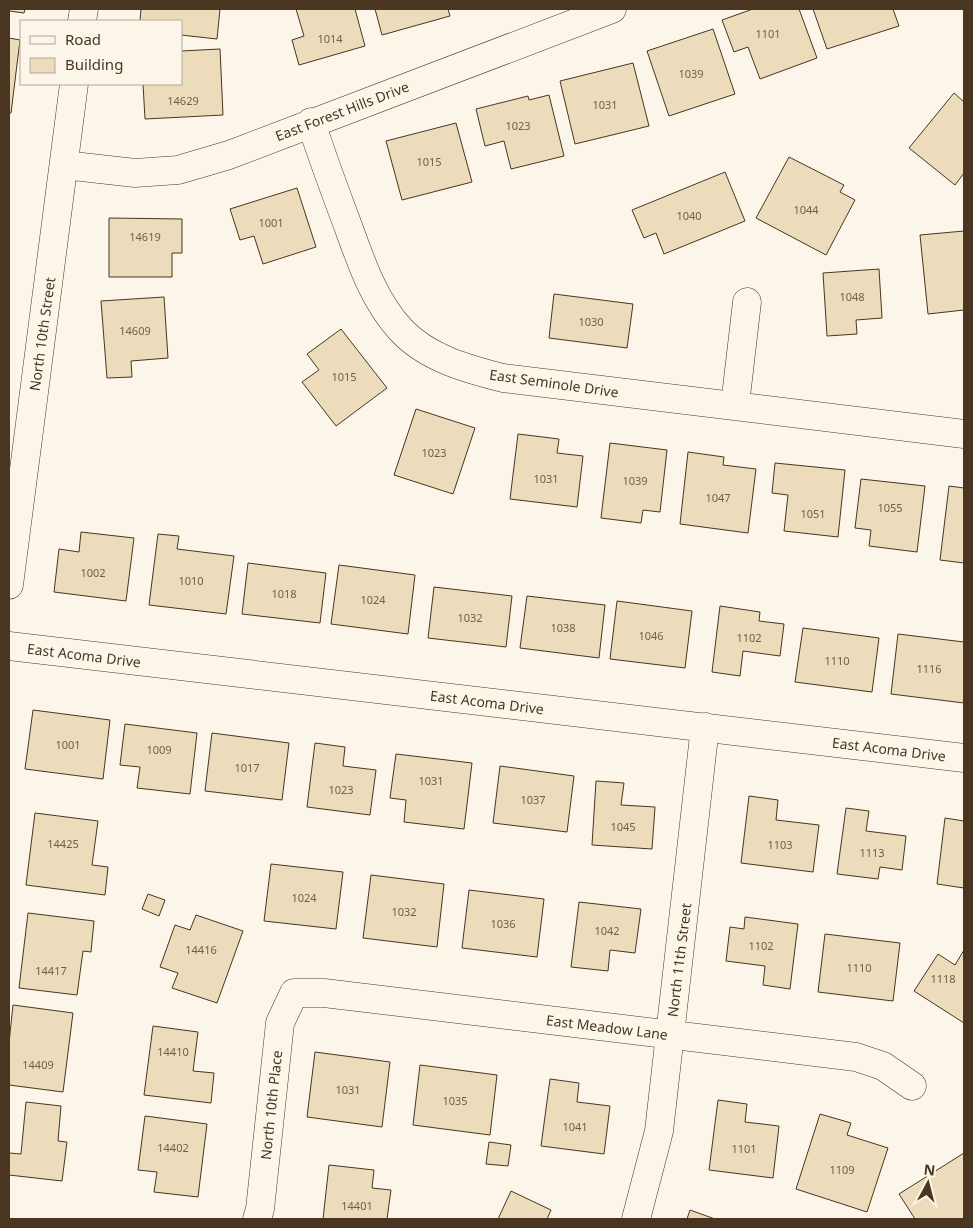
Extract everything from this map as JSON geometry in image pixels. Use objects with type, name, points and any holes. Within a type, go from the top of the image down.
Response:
[{"type":"street","name":"East Forest Hills Drive","points":[[64,165],[135,173],[178,170],[229,155],[311,122],[612,9]]},
{"type":"street","name":"North 10th Street","points":[[9,585],[74,85]]},
{"type":"street","name":"East Seminole Drive","points":[[311,122],[366,275],[402,330],[433,354],[462,368],[502,378],[964,434]]},
{"type":"street","points":[[735,405],[747,302]]},
{"type":"street","name":"East Acoma Drive","points":[[9,646],[964,758]]},
{"type":"street","name":"North 11th Street","points":[[636,1219],[659,1131],[705,727]]},
{"type":"street","name":"East Meadow Lane","points":[[294,993],[324,992],[856,1057],[883,1066],[912,1086]]},
{"type":"street","name":"North 10th Place","points":[[257,1219],[260,1209],[280,1023],[294,993]]},
{"type":"building","points":[[9,9],[25,9],[24,13],[9,11]]},
{"type":"building","points":[[141,9],[220,9],[217,39],[182,35],[182,20],[140,20]]},
{"type":"building","points":[[296,9],[355,9],[365,46],[299,65],[292,40],[304,36]]},
{"type":"building","points":[[375,9],[448,9],[450,16],[382,35]]},
{"type":"building","points":[[753,9],[799,9],[817,58],[760,79],[748,47],[734,52],[722,20]]},
{"type":"building","points":[[813,9],[893,9],[899,26],[827,49]]},
{"type":"building","points":[[713,29],[735,94],[669,116],[647,51]]},
{"type":"building","points":[[9,38],[20,40],[11,113],[9,113]]},
{"type":"building","points":[[220,49],[223,115],[145,119],[143,85],[182,85],[182,51]]},
{"type":"building","points":[[633,63],[649,126],[575,144],[560,81]]},
{"type":"building","points":[[954,93],[964,102],[964,173],[955,185],[909,148]]},
{"type":"building","points":[[549,95],[564,156],[511,169],[504,141],[485,146],[476,109],[528,96],[529,100]]},
{"type":"building","points":[[456,123],[472,182],[402,200],[386,141]]},
{"type":"building","points":[[789,157],[844,185],[840,192],[855,200],[826,255],[756,218]]},
{"type":"building","points":[[725,172],[745,221],[664,254],[656,233],[644,238],[632,210]]},
{"type":"building","points":[[297,188],[316,247],[263,264],[254,236],[240,240],[230,209]]},
{"type":"building","points":[[109,218],[182,219],[182,253],[172,253],[172,277],[109,277]]},
{"type":"building","points":[[964,231],[964,310],[928,314],[920,235]]},
{"type":"building","points":[[879,269],[882,318],[856,320],[857,334],[827,336],[823,273]]},
{"type":"building","points":[[554,294],[633,304],[627,348],[549,338]]},
{"type":"building","points":[[164,297],[168,358],[131,361],[132,377],[107,378],[101,301]]},
{"type":"building","points":[[341,329],[387,388],[336,426],[302,382],[319,370],[307,354]]},
{"type":"building","points":[[416,409],[475,428],[453,494],[394,475]]},
{"type":"building","points":[[518,434],[559,439],[557,453],[583,456],[577,507],[510,499]]},
{"type":"building","points":[[610,443],[667,450],[660,512],[643,510],[641,523],[601,518]]},
{"type":"building","points":[[688,452],[724,457],[723,465],[756,469],[748,533],[680,524]]},
{"type":"building","points":[[775,463],[845,470],[838,537],[784,531],[788,495],[772,493]]},
{"type":"building","points":[[861,479],[925,486],[917,552],[869,546],[871,530],[855,528]]},
{"type":"building","points":[[949,486],[964,488],[964,563],[940,560]]},
{"type":"building","points":[[81,532],[134,538],[126,601],[54,592],[59,549],[79,552]]},
{"type":"building","points":[[158,534],[179,536],[177,549],[234,556],[226,614],[149,605]]},
{"type":"building","points":[[248,563],[326,573],[320,623],[242,614]]},
{"type":"building","points":[[339,565],[415,575],[408,634],[331,624]]},
{"type":"building","points":[[434,587],[512,596],[506,647],[428,638]]},
{"type":"building","points":[[527,596],[605,605],[599,658],[520,648]]},
{"type":"building","points":[[617,601],[692,611],[685,668],[610,659]]},
{"type":"building","points":[[720,606],[760,612],[759,621],[784,624],[780,656],[743,651],[740,676],[712,672]]},
{"type":"building","points":[[803,628],[879,638],[872,692],[795,682]]},
{"type":"building","points":[[898,634],[964,642],[964,703],[891,694]]},
{"type":"building","points":[[33,710],[110,720],[103,779],[25,769]]},
{"type":"building","points":[[125,724],[197,733],[190,794],[137,788],[140,767],[120,765]]},
{"type":"building","points":[[212,733],[289,743],[282,800],[205,791]]},
{"type":"building","points":[[315,743],[345,747],[343,766],[376,770],[370,815],[307,807]]},
{"type":"building","points":[[396,754],[472,763],[464,829],[404,822],[406,800],[390,798]]},
{"type":"building","points":[[500,766],[574,776],[567,832],[493,823]]},
{"type":"building","points":[[596,781],[624,783],[621,805],[655,807],[652,849],[592,845]]},
{"type":"building","points":[[749,796],[778,800],[776,820],[819,825],[813,872],[741,863]]},
{"type":"building","points":[[846,808],[869,811],[866,831],[906,836],[902,870],[880,867],[878,879],[837,874]]},
{"type":"building","points":[[35,813],[98,821],[92,865],[108,867],[105,895],[26,885]]},
{"type":"building","points":[[945,818],[964,821],[964,888],[937,884]]},
{"type":"building","points":[[271,864],[343,872],[336,929],[264,921]]},
{"type":"building","points":[[371,875],[444,884],[437,947],[363,938]]},
{"type":"building","points":[[469,890],[544,899],[537,957],[462,948]]},
{"type":"building","points":[[148,894],[165,900],[159,916],[142,909]]},
{"type":"building","points":[[579,902],[641,909],[635,953],[610,950],[608,971],[571,967]]},
{"type":"building","points":[[28,913],[94,921],[91,952],[83,951],[77,995],[19,988]]},
{"type":"building","points":[[196,915],[243,931],[217,1003],[172,988],[178,973],[160,967],[175,925],[190,930]]},
{"type":"building","points":[[745,917],[798,924],[790,989],[763,985],[765,966],[726,961],[730,927],[744,929]]},
{"type":"building","points":[[825,934],[900,943],[893,1001],[818,992]]},
{"type":"building","points":[[964,950],[964,1023],[914,991],[938,954],[955,965]]},
{"type":"building","points":[[13,1005],[73,1013],[63,1092],[9,1085],[9,1043]]},
{"type":"building","points":[[153,1026],[198,1032],[193,1071],[214,1073],[211,1103],[144,1095]]},
{"type":"building","points":[[315,1052],[390,1062],[382,1127],[307,1117]]},
{"type":"building","points":[[420,1065],[497,1075],[490,1135],[413,1125]]},
{"type":"building","points":[[550,1079],[579,1083],[577,1102],[610,1106],[604,1154],[541,1146]]},
{"type":"building","points":[[718,1100],[747,1104],[745,1122],[779,1126],[773,1178],[709,1170]]},
{"type":"building","points":[[26,1102],[61,1106],[58,1141],[67,1142],[62,1181],[9,1175],[9,1153],[21,1154]]},
{"type":"building","points":[[820,1114],[851,1123],[847,1135],[888,1148],[867,1212],[796,1189]]},
{"type":"building","points":[[145,1116],[207,1124],[198,1197],[154,1192],[157,1172],[138,1170]]},
{"type":"building","points":[[489,1142],[511,1145],[508,1166],[486,1164]]},
{"type":"building","points":[[964,1153],[964,1219],[915,1219],[899,1194]]},
{"type":"building","points":[[329,1165],[374,1170],[372,1188],[391,1190],[387,1219],[323,1219]]},
{"type":"building","points":[[511,1191],[551,1210],[547,1219],[498,1219]]},
{"type":"building","points":[[690,1210],[715,1219],[687,1219]]}]
